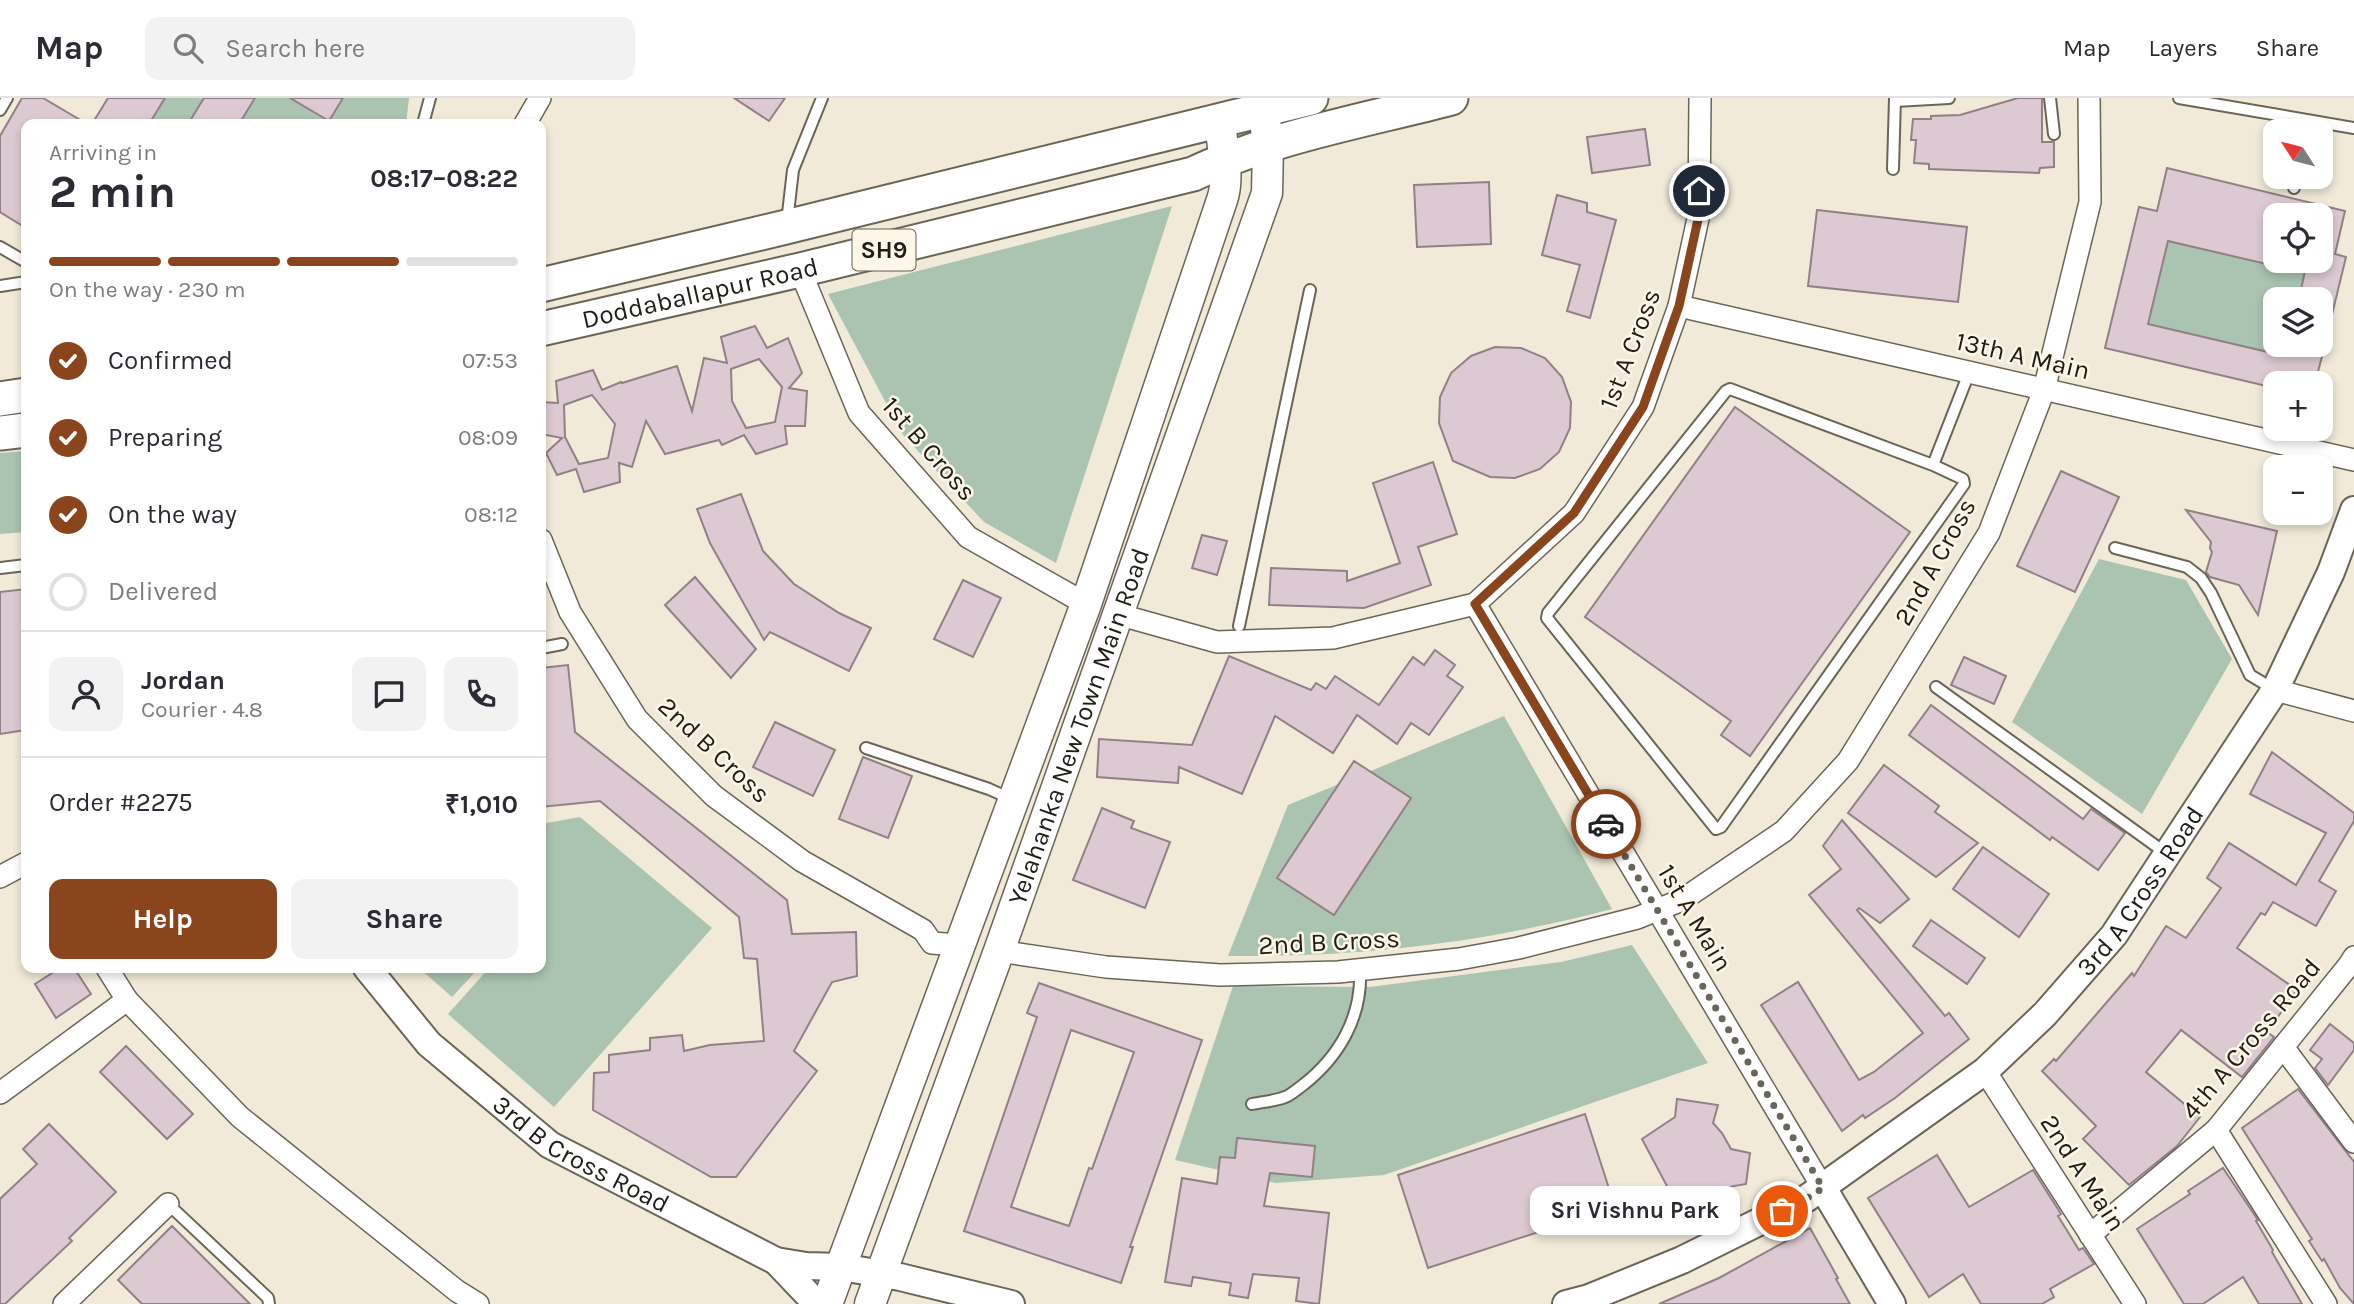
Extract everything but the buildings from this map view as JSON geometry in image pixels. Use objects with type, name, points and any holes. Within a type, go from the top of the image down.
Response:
[{"type":"main road","name":"SH9","points":[[1220,122],[1311,98]]},
{"type":"main road","name":"SH9","points":[[1224,160],[1451,98]]},
{"type":"main road","name":"Yelahanka New Town Main Road","points":[[870,1304],[999,951],[1267,193],[1268,146],[1264,111]]},
{"type":"main road","name":"Doddaballapur Road","points":[[546,284],[1220,122]]},
{"type":"main road","name":"Yelahanka New Town Main Road","points":[[827,1304],[1086,604],[1224,193],[1220,122]]},
{"type":"main road","name":"Doddaballapur Road","points":[[546,328],[800,270],[1193,174],[1224,160]]},
{"type":"main road","points":[[0,399],[21,396]]},
{"type":"main road","points":[[0,433],[21,431]]},
{"type":"street","points":[[528,119],[540,98]]},
{"type":"street","name":"1st A Cross","points":[[1475,604],[1574,513],[1643,407],[1679,306],[1699,215],[1700,98]]},
{"type":"street","name":"2nd A Cross","points":[[1658,910],[1682,900],[1784,831],[1848,761],[1990,533],[2044,390],[2090,202],[2089,98]]},
{"type":"street","name":"1st B Cross","points":[[800,270],[859,413],[968,537],[1086,604]]},
{"type":"street","name":"13th A Main","points":[[1679,306],[2354,460]]},
{"type":"street","name":"3rd A Cross Road","points":[[1566,1304],[1589,1298],[1682,1260],[1807,1198],[1986,1071],[2045,1014],[2114,935],[2274,691],[2331,572],[2354,510]]},
{"type":"street","name":"2nd B Cross","points":[[546,552],[570,612],[637,719],[714,796],[802,861],[923,930],[932,943],[960,945]]},
{"type":"street","points":[[1117,614],[1217,642],[1237,642],[1333,638],[1475,604]]},
{"type":"street","name":"1st A Main","points":[[1475,604],[1823,1188]]},
{"type":"street","points":[[2274,691],[2354,711]]},
{"type":"street","points":[[0,877],[21,866]]},
{"type":"street","name":"2nd B Cross","points":[[999,951],[1163,972],[1277,975],[1360,971],[1459,959],[1519,948],[1614,925],[1658,910]]},
{"type":"street","name":"4th A Cross Road","points":[[2090,1235],[2216,1130],[2354,957]]},
{"type":"street","points":[[110,973],[127,1000],[240,1117],[454,1298],[478,1304]]},
{"type":"street","name":"3rd B Cross Road","points":[[371,973],[429,1044],[550,1145],[776,1261],[806,1266],[841,1267],[900,1277],[1011,1304]]},
{"type":"street","points":[[0,1093],[127,1000]]},
{"type":"street","points":[[2283,1047],[2352,1132]]},
{"type":"street","name":"2nd A Main","points":[[1986,1071],[2134,1304]]},
{"type":"street","points":[[2216,1130],[2326,1304]]},
{"type":"street","points":[[1823,1188],[1892,1304]]},
{"type":"street","points":[[64,1304],[168,1204]]},
{"type":"street","points":[[776,1261],[817,1304]]},
{"type":"lane","points":[[0,110],[7,98]]},
{"type":"lane","points":[[424,119],[430,98]]},
{"type":"lane","points":[[786,228],[793,170],[822,98]]},
{"type":"lane","points":[[1893,169],[1895,99],[1949,98]]},
{"type":"lane","points":[[2050,98],[2054,134]]},
{"type":"lane","points":[[2179,98],[2274,119]]},
{"type":"lane","points":[[2333,127],[2354,128]]},
{"type":"lane","points":[[0,247],[21,259]]},
{"type":"lane","points":[[0,286],[21,283]]},
{"type":"lane","points":[[1239,626],[1310,290]]},
{"type":"lane","points":[[1933,465],[1969,373]]},
{"type":"lane","points":[[1730,390],[1933,465],[1957,475],[1963,479],[1964,484],[1721,827],[1716,829],[1547,618],[1548,612],[1726,391],[1730,390]]},
{"type":"lane","points":[[2115,548],[2187,567],[2201,578],[2211,593],[2250,675],[2274,691]]},
{"type":"lane","points":[[0,568],[21,566]]},
{"type":"lane","points":[[546,647],[562,645]]},
{"type":"lane","points":[[1936,687],[2167,854]]},
{"type":"lane","points":[[866,748],[989,789],[1013,800]]},
{"type":"lane","points":[[1252,1104],[1286,1097],[1315,1076],[1343,1042],[1355,1016],[1360,971]]},
{"type":"lane","points":[[168,1204],[268,1298],[269,1304]]},
{"type":"green space","points":[[165,98],[204,98],[191,119],[153,119]]},
{"type":"green space","points":[[255,98],[290,98],[326,119],[242,119]]},
{"type":"green space","points":[[343,98],[409,98],[407,119],[330,119]]},
{"type":"green space","points":[[1172,206],[1056,563],[984,522],[903,435],[828,294]]},
{"type":"green space","points":[[2168,241],[2263,263],[2263,273],[2305,273],[2302,287],[2263,287],[2263,351],[2148,324]]},
{"type":"green space","points":[[21,451],[21,532],[0,534],[0,453]]},
{"type":"green space","points":[[2099,559],[2186,580],[2232,659],[2142,814],[2012,722]]},
{"type":"green space","points":[[1504,716],[1612,909],[1516,931],[1422,946],[1327,954],[1228,956],[1288,805]]},
{"type":"green space","points":[[580,817],[712,928],[554,1107],[448,1014],[485,973],[546,973],[546,823]]},
{"type":"green space","points":[[1632,945],[1708,1063],[1384,1175],[1276,1183],[1175,1160],[1233,986],[1370,987],[1561,962]]},
{"type":"green space","points":[[425,973],[474,973],[452,997]]},
{"type":"way so far","points":[[1606,824],[1823,1188],[1782,1211]]},
{"type":"place","name":"Sri Vishnu Park","points":[[1782,1211]]},
{"type":"route","points":[[1606,824],[1475,604],[1574,513],[1643,407],[1679,306],[1699,215],[1699,191]]}]
